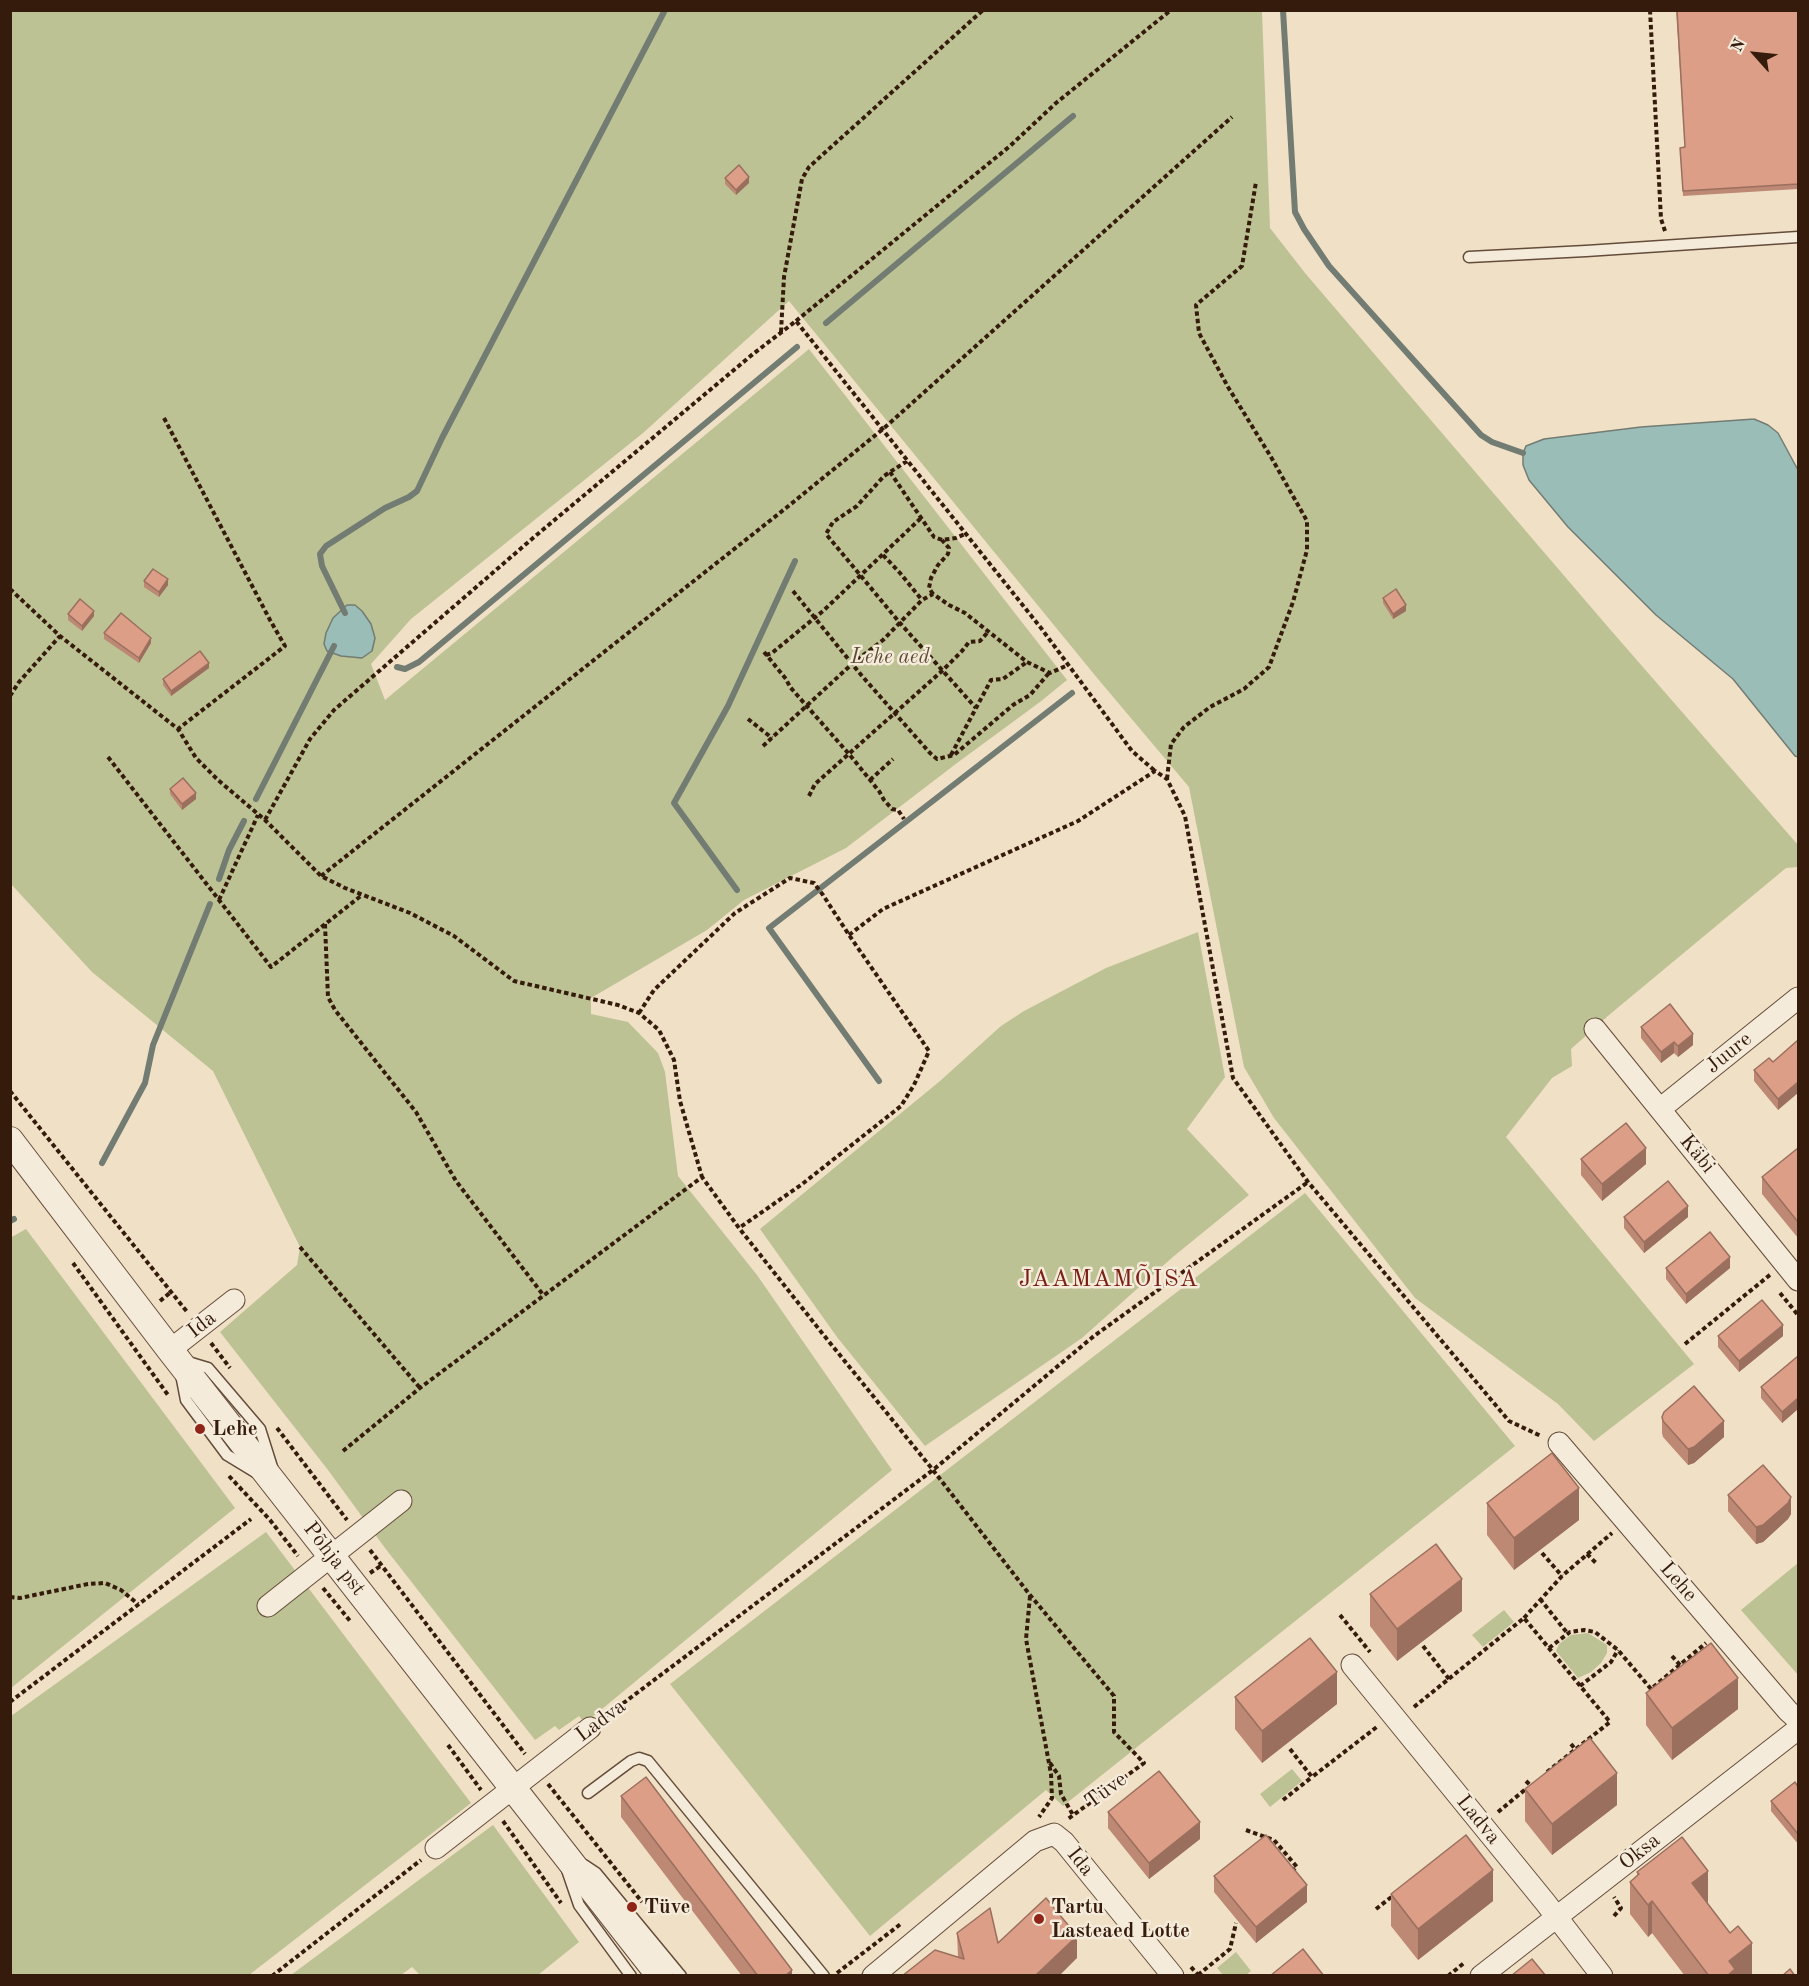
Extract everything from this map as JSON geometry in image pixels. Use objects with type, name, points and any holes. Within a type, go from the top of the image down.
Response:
[{"type":"street","name":"Juure","points":[[1659,1109],[1798,998]]},
{"type":"street","name":"Käbi","points":[[1595,1029],[1798,1280]]},
{"type":"street","name":"Põhja pst","points":[[10,1140],[174,1354],[660,1976]]},
{"type":"street","name":"Ida","points":[[174,1354],[234,1300]]},
{"type":"street","name":"Lehe","points":[[1558,1443],[1798,1720]]},
{"type":"street","points":[[268,1606],[401,1501]]},
{"type":"street","name":"Ladva","points":[[1352,1665],[1602,1976]]},
{"type":"street","name":"Ladva","points":[[436,1848],[590,1728]]},
{"type":"street","name":"Oksa","points":[[1481,1976],[1798,1729]]},
{"type":"street","name":"Ida","points":[[1057,1823],[1064,1842],[1182,1971]]},
{"type":"street","points":[[873,1976],[1057,1823]]},
{"type":"lane","points":[[1469,257],[1798,237]]},
{"type":"lane","points":[[588,1793],[631,1761],[639,1758],[648,1761],[824,1976]]},
{"type":"lane","points":[[559,1847],[579,1905],[632,1976]]},
{"type":"lane","points":[[559,1847],[596,1873],[681,1976]]},
{"type":"path","points":[[781,332],[784,277],[802,179],[808,167],[983,10]]},
{"type":"path","points":[[265,820],[310,739],[334,710],[533,538],[1010,146],[1056,103],[1171,10]]},
{"type":"path","points":[[1650,10],[1661,219],[1671,246]]},
{"type":"path","points":[[321,876],[883,429],[1232,117]]},
{"type":"path","points":[[1167,779],[1171,744],[1184,727],[1210,707],[1244,689],[1269,667],[1293,602],[1307,550],[1306,521],[1199,333],[1196,305],[1242,266],[1256,182]]},
{"type":"path","points":[[796,321],[1041,628],[1132,751],[1167,779],[1185,816],[1233,1078],[1308,1182],[1509,1421],[1558,1443]]},
{"type":"path","points":[[164,418],[285,646],[178,729]]},
{"type":"path","points":[[907,461],[884,476],[857,506],[833,522],[826,534],[900,623],[976,708]]},
{"type":"path","points":[[890,472],[934,537],[942,540],[949,548],[948,554],[938,565],[931,578],[929,588],[933,594],[965,613],[1026,662],[1050,673]]},
{"type":"path","points":[[904,819],[898,810],[892,808],[884,800],[849,754],[790,687],[765,653],[772,653],[815,617],[921,518]]},
{"type":"path","points":[[942,540],[965,534]]},
{"type":"path","points":[[883,555],[922,600]]},
{"type":"path","points":[[10,589],[60,636],[178,729],[196,758],[265,820],[321,876],[362,895],[410,913],[454,936],[514,981],[639,1012],[659,1030],[674,1060],[680,1101],[702,1177],[739,1228],[1030,1595],[1026,1640],[1051,1774],[1052,1798],[1040,1817],[1032,1823]]},
{"type":"path","points":[[793,591],[854,663],[862,676],[937,759],[954,755],[1013,705],[1030,695],[1050,673],[1068,664]]},
{"type":"path","points":[[763,746],[854,663],[883,640],[922,600],[933,594]]},
{"type":"path","points":[[809,796],[815,784],[942,671],[969,642],[980,641],[988,632]]},
{"type":"path","points":[[10,696],[19,682],[60,636]]},
{"type":"path","points":[[951,756],[991,680],[1003,680],[1026,662]]},
{"type":"path","points":[[748,719],[772,738]]},
{"type":"path","points":[[108,757],[271,967],[362,895]]},
{"type":"path","points":[[870,780],[892,759]]},
{"type":"path","points":[[849,935],[883,909],[1077,821],[1155,771]]},
{"type":"path","points":[[219,900],[258,815]]},
{"type":"path","points":[[639,1012],[654,990],[735,913],[790,878],[814,883],[929,1052],[914,1085],[901,1106],[801,1185],[739,1228]]},
{"type":"path","points":[[325,924],[328,997],[416,1112],[456,1181],[544,1296]]},
{"type":"path","points":[[343,1451],[420,1388],[702,1177]]},
{"type":"path","name":"Ladva","points":[[590,1728],[933,1470],[1094,1336],[1308,1182]]},
{"type":"path","points":[[300,1247],[420,1388]]},
{"type":"path","points":[[1685,1344],[1785,1263]]},
{"type":"path","points":[[10,1702],[251,1519]]},
{"type":"path","points":[[1414,1707],[1491,1647],[1524,1618],[1562,1576],[1613,1533]]},
{"type":"path","points":[[1542,1552],[1562,1576]]},
{"type":"path","points":[[1587,1554],[1596,1563]]},
{"type":"path","points":[[10,1597],[20,1598],[88,1584],[105,1584],[121,1590],[138,1604]]},
{"type":"path","name":"Tüve","points":[[1030,1595],[1114,1696],[1114,1732],[1144,1763],[1073,1815],[1057,1823]]},
{"type":"path","points":[[1540,1599],[1568,1634]]},
{"type":"path","points":[[1524,1618],[1610,1722],[1539,1778]]},
{"type":"path","points":[[1549,1648],[1570,1632],[1584,1630],[1595,1632],[1618,1650],[1651,1689],[1707,1643]]},
{"type":"path","points":[[1423,1646],[1449,1679]]},
{"type":"path","points":[[1580,1686],[1611,1662],[1618,1650]]},
{"type":"path","points":[[1672,1656],[1680,1665]]},
{"type":"path","points":[[1282,1800],[1303,1788],[1312,1777],[1379,1726]]},
{"type":"path","points":[[1571,1744],[1576,1749]]},
{"type":"path","points":[[1290,1749],[1312,1777]]},
{"type":"path","points":[[1048,1760],[1059,1776],[1061,1794],[1073,1815]]},
{"type":"path","points":[[1498,1812],[1530,1785],[1526,1781]]},
{"type":"path","points":[[1040,1817],[1074,1827]]},
{"type":"path","points":[[1246,1830],[1274,1840],[1297,1868],[1289,1874]]},
{"type":"path","points":[[272,1976],[436,1848]]},
{"type":"path","points":[[1377,1909],[1401,1889]]},
{"type":"path","points":[[1388,1892],[1392,1896]]},
{"type":"path","points":[[1614,1896],[1621,1908],[1614,1916]]},
{"type":"path","points":[[834,1976],[907,1919]]},
{"type":"path","points":[[1182,1971],[1198,1975],[1230,1949],[1236,1923]]},
{"type":"green space","name":"Lehe aed","points":[[11,10],[1262,11],[1270,228],[1305,273],[1798,845],[1798,867],[1786,868],[1571,1049],[1572,1066],[1552,1078],[1506,1137],[1694,1364],[1594,1441],[1558,1404],[1415,1298],[1274,1118],[1244,1067],[1189,787],[789,301],[643,433],[411,619],[371,664],[385,700],[809,349],[1067,680],[846,848],[744,900],[707,930],[591,998],[591,1014],[628,1022],[658,1053],[665,1072],[678,1176],[757,1275],[892,1470],[585,1723],[579,1716],[559,1730],[555,1726],[535,1740],[220,1332],[297,1265],[300,1247],[213,1071],[92,972],[11,884]]},
{"type":"green space","points":[[1198,932],[1225,1077],[1187,1129],[1249,1195],[1174,1256],[1082,1338],[925,1446],[837,1337],[760,1229],[940,1081],[1001,1026],[1024,1011],[1106,968]]},
{"type":"green space","points":[[1305,1193],[1515,1446],[1063,1806],[1046,1790],[870,1936],[670,1684]]},
{"type":"green space","points":[[26,1229],[235,1508],[11,1688],[10,1238]]},
{"type":"green space","points":[[266,1532],[471,1803],[249,1975],[11,1976],[11,1716]]},
{"type":"green space","points":[[1798,1563],[1798,1675],[1741,1610]]},
{"type":"green space","points":[[1504,1610],[1514,1622],[1483,1647],[1472,1635]]},
{"type":"green space","points":[[1588,1633],[1607,1645],[1607,1653],[1601,1663],[1591,1672],[1578,1678],[1556,1651],[1559,1644],[1571,1635]]},
{"type":"green space","points":[[1292,1769],[1302,1781],[1270,1807],[1260,1794]]},
{"type":"green space","points":[[493,1825],[579,1942],[538,1975],[420,1975],[412,1967],[401,1975],[291,1975]]},
{"type":"green space","points":[[1236,1952],[1251,1971],[1246,1975],[1223,1975],[1217,1968]]},
{"type":"water","points":[[1754,419],[1768,425],[1778,433],[1798,470],[1798,757],[1733,679],[1656,615],[1568,527],[1529,480],[1523,465],[1523,453],[1526,446],[1544,439],[1641,427]]},
{"type":"water","points":[[347,605],[355,605],[362,611],[371,624],[375,638],[372,651],[362,658],[341,656],[327,651],[324,644],[333,618]]},
{"type":"building","points":[[1677,10],[1798,10],[1798,184],[1683,191],[1680,148],[1685,147]]},
{"type":"building","points":[[739,165],[749,177],[736,190],[725,178]]},
{"type":"building","points":[[153,569],[168,579],[159,592],[144,581]]},
{"type":"building","points":[[1396,589],[1406,605],[1393,614],[1383,598]]},
{"type":"building","points":[[80,599],[94,611],[82,626],[68,614]]},
{"type":"building","points":[[121,613],[151,638],[139,658],[104,633]]},
{"type":"building","points":[[200,651],[209,663],[171,691],[163,679]]},
{"type":"building","points":[[183,778],[196,793],[182,804],[170,789]]},
{"type":"building","points":[[1670,1004],[1693,1034],[1678,1046],[1674,1042],[1661,1052],[1641,1027]]},
{"type":"building","points":[[1798,1040],[1798,1082],[1778,1099],[1754,1070],[1769,1058],[1773,1062]]},
{"type":"building","points":[[1626,1123],[1646,1148],[1602,1184],[1581,1159]]},
{"type":"building","points":[[1798,1148],[1798,1222],[1762,1177]]},
{"type":"building","points":[[1668,1181],[1688,1206],[1644,1242],[1624,1217]]},
{"type":"building","points":[[1710,1232],[1730,1257],[1686,1294],[1666,1268]]},
{"type":"building","points":[[1762,1300],[1783,1325],[1739,1361],[1718,1336]]},
{"type":"building","points":[[1798,1356],[1798,1398],[1782,1412],[1761,1387]]},
{"type":"building","points":[[1694,1386],[1724,1421],[1694,1447],[1688,1449],[1662,1417],[1664,1412]]},
{"type":"building","points":[[1552,1453],[1579,1488],[1514,1538],[1487,1503]]},
{"type":"building","points":[[1763,1465],[1791,1497],[1788,1503],[1763,1525],[1756,1527],[1728,1495]]},
{"type":"building","points":[[1436,1544],[1462,1579],[1397,1629],[1370,1594]]},
{"type":"building","points":[[1310,1638],[1337,1672],[1262,1731],[1235,1697]]},
{"type":"building","points":[[1711,1643],[1738,1678],[1672,1728],[1646,1693]]},
{"type":"building","points":[[1590,1738],[1617,1773],[1552,1824],[1525,1789]]},
{"type":"building","points":[[1159,1771],[1200,1822],[1149,1863],[1108,1812]]},
{"type":"building","points":[[646,1777],[792,1970],[785,1976],[758,1976],[621,1796]]},
{"type":"building","points":[[1795,1782],[1798,1787],[1798,1834],[1771,1801]]},
{"type":"building","points":[[1266,1835],[1307,1885],[1256,1927],[1214,1876]]},
{"type":"building","points":[[1466,1835],[1493,1870],[1418,1929],[1391,1894]]},
{"type":"building","points":[[1682,1837],[1708,1871],[1692,1883],[1730,1933],[1738,1926],[1752,1943],[1729,1961],[1735,1969],[1727,1976],[1709,1976],[1652,1901],[1648,1905],[1630,1882],[1639,1874],[1637,1872]]},
{"type":"building","points":[[1046,1898],[1077,1936],[1037,1974],[1041,1976],[902,1976],[935,1950],[964,1959],[957,1933],[990,1908],[998,1943]]},
{"type":"building","points":[[1303,1949],[1324,1976],[1270,1976]]},
{"type":"building","points":[[1532,1959],[1546,1976],[1511,1976]]},
{"type":"building","points":[[1790,1969],[1795,1976],[1782,1976]]},
{"type":"waterway","points":[[345,613],[322,566],[320,554],[326,546],[385,508],[417,491],[442,438],[665,10]]},
{"type":"waterway","points":[[1283,10],[1295,212],[1304,229],[1329,266],[1481,435],[1492,442],[1523,453]]},
{"type":"waterway","points":[[826,323],[1073,116]]},
{"type":"waterway","points":[[397,667],[405,669],[419,662],[797,347]]},
{"type":"waterway","points":[[737,890],[674,803],[728,706],[795,561]]},
{"type":"waterway","points":[[256,799],[334,646]]},
{"type":"waterway","points":[[879,1081],[769,928],[1072,693]]},
{"type":"waterway","points":[[219,879],[229,850],[244,821]]},
{"type":"waterway","points":[[102,1163],[145,1083],[153,1045],[210,904]]},
{"type":"waterway","points":[[10,1221],[14,1219]]},
{"type":"place","name":"Lehe","points":[[200,1429]]},
{"type":"place","name":"Tüve","points":[[632,1907]]},
{"type":"place","name":"Tartu Lasteaed Lotte","points":[[1039,1919]]},
{"type":"district","name":"JAAMAMÕISA","points":[[1109,1280]]}]
